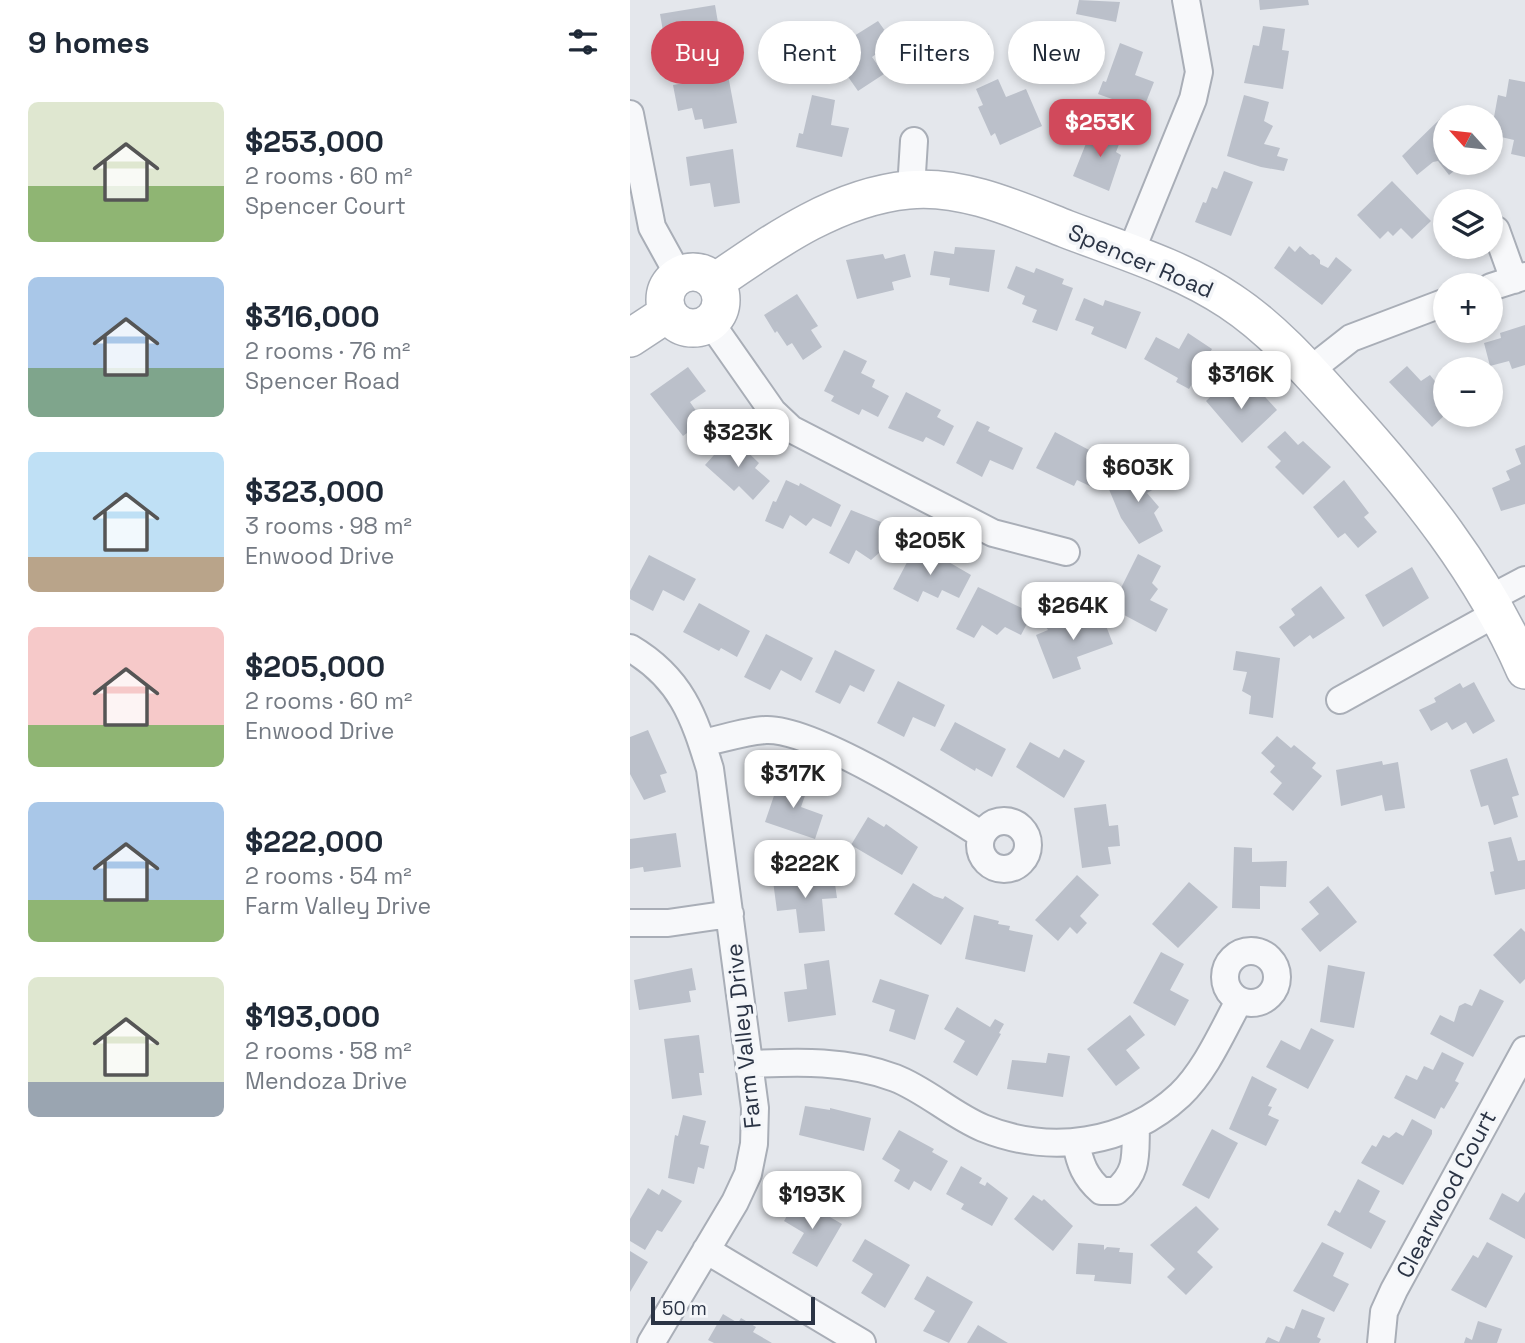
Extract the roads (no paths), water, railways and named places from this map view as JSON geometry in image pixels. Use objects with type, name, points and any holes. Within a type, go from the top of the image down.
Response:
[{"type":"main road","name":"Spencer Road","points":[[715,282],[807,223],[854,203],[911,189],[940,190],[995,203],[1193,280],[1231,301],[1309,371],[1430,509],[1493,606],[1525,670]]},
{"type":"main road","points":[[702,273],[715,282],[719,290],[720,307],[710,322],[692,328],[674,321],[665,305],[667,288],[678,276],[702,273]]},
{"type":"main road","points":[[630,338],[668,313]]},
{"type":"street","points":[[1130,254],[1193,99],[1199,72],[1186,0]]},
{"type":"street","points":[[630,114],[652,227],[678,276]]},
{"type":"street","points":[[911,189],[915,141]]},
{"type":"street","points":[[1503,256],[1510,281]]},
{"type":"street","points":[[1309,371],[1352,338],[1433,307]]},
{"type":"street","points":[[710,322],[772,412],[791,429],[993,533],[1066,552]]},
{"type":"street","points":[[1340,700],[1493,606],[1525,580]]},
{"type":"street","name":"Farm Valley Drive","points":[[630,649],[666,676],[694,717],[710,769],[755,1108],[754,1144],[748,1174],[651,1343]]},
{"type":"street","points":[[702,743],[765,730],[802,737],[848,758],[982,835]]},
{"type":"street","points":[[630,923],[668,923],[730,914]]},
{"type":"street","points":[[749,1064],[835,1063],[864,1069],[896,1079],[980,1127],[1013,1139],[1045,1144],[1076,1143],[1136,1126],[1181,1094],[1202,1067],[1238,1001]]},
{"type":"street","name":"Clearwood Court","points":[[1381,1343],[1384,1312],[1394,1290],[1525,1050]]},
{"type":"street","points":[[1076,1143],[1080,1165],[1089,1180],[1101,1191],[1116,1191],[1130,1179],[1135,1163],[1136,1126]]},
{"type":"street","points":[[706,1251],[862,1343]]}]
